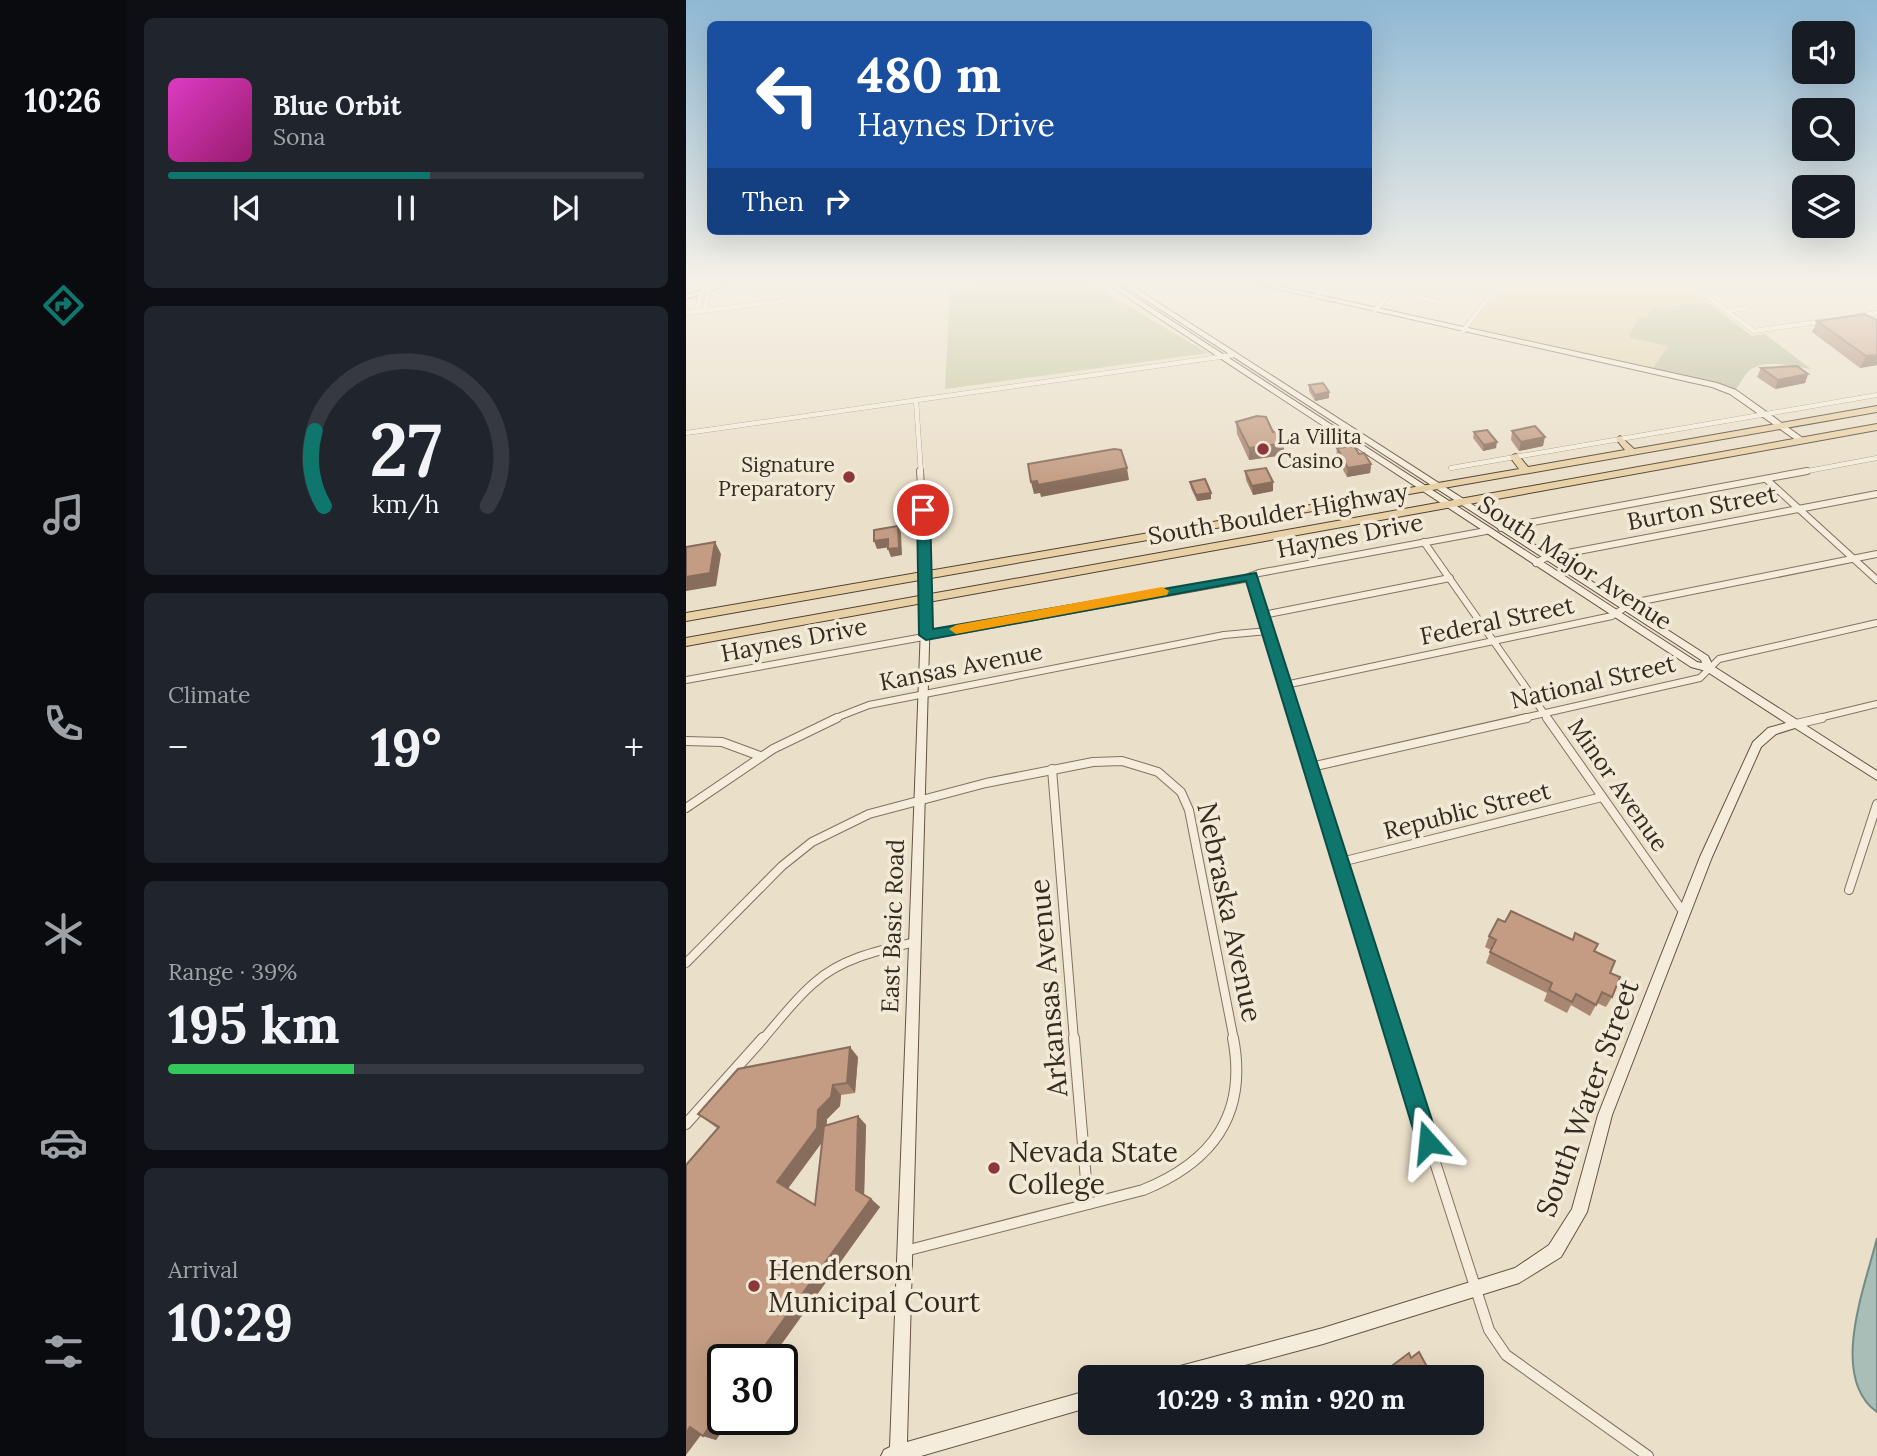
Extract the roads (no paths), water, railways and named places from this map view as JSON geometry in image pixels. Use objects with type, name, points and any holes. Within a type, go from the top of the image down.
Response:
[{"type":"main road","name":"South Boulder Highway","points":[[686,617],[1877,409]]},
{"type":"main road","name":"South Boulder Highway","points":[[686,642],[1877,427]]},
{"type":"main road","points":[[1620,439],[1631,451]]},
{"type":"main road","points":[[1515,457],[1525,470]]},
{"type":"street","name":"South Major Avenue","points":[[1211,350],[1694,666],[1709,668],[1877,776]]},
{"type":"street","name":"South Major Avenue","points":[[1224,350],[1705,657],[1709,668]]},
{"type":"street","points":[[1551,350],[1714,385],[1733,392],[1802,441]]},
{"type":"street","points":[[686,433],[1233,355]]},
{"type":"street","points":[[1258,382],[1268,378]]},
{"type":"street","points":[[1451,468],[1877,395]]},
{"type":"street","name":"East Basic Road","points":[[895,1455],[926,635],[927,574],[916,400]]},
{"type":"street","points":[[1305,412],[1315,408]]},
{"type":"street","points":[[1501,528],[1877,458]]},
{"type":"street","points":[[1766,479],[1877,580]]},
{"type":"street","name":"Burton Street","points":[[1536,563],[1547,557],[1877,494]]},
{"type":"street","name":"Haynes Drive","points":[[686,680],[1486,531]]},
{"type":"street","name":"Minor Avenue","points":[[1424,542],[1684,913]]},
{"type":"street","name":"Federal Street","points":[[1285,685],[1616,615],[1632,603],[1877,554]]},
{"type":"street","points":[[1251,576],[1489,1329],[1506,1355],[1648,1456]]},
{"type":"street","points":[[1263,615],[1450,578]]},
{"type":"street","name":"National Street","points":[[1311,767],[1700,678],[1719,659],[1877,623]]},
{"type":"street","name":"Kansas Avenue","points":[[686,808],[760,755],[818,723],[869,705],[1224,635],[1268,631]]},
{"type":"street","points":[[1796,724],[1877,704]]},
{"type":"street","name":"South Water Street","points":[[1215,1365],[1323,1336],[1475,1289],[1535,1267],[1555,1251],[1579,1212],[1605,1115],[1706,857],[1756,745],[1772,731],[1796,724]]},
{"type":"street","points":[[686,741],[723,741],[760,755]]},
{"type":"street","name":"Nebraska Avenue","points":[[686,963],[782,866],[812,842],[869,814],[1052,769],[1093,762],[1122,761],[1158,772],[1181,792],[1191,821],[1238,1062],[1232,1108],[1217,1139],[1201,1158],[1169,1179],[1088,1204],[904,1251]]},
{"type":"street","name":"Arkansas Avenue","points":[[1052,769],[1088,1204]]},
{"type":"street","name":"Republic Street","points":[[1341,862],[1602,796]]},
{"type":"street","points":[[1849,890],[1877,804]]},
{"type":"street","points":[[686,1124],[813,983],[834,967],[862,954],[915,942]]},
{"type":"street","points":[[895,1455],[1078,1402]]},
{"type":"water","points":[[1877,1238],[1877,1412],[1862,1396],[1855,1377],[1853,1354],[1859,1304]]},
{"type":"place","name":"La Villita Casino","points":[[1263,449]]},
{"type":"place","name":"Signature Preparatory","points":[[849,477]]},
{"type":"place","name":"Nevada State College","points":[[994,1168]]},
{"type":"place","name":"Henderson Municipal Court","points":[[754,1286]]}]
